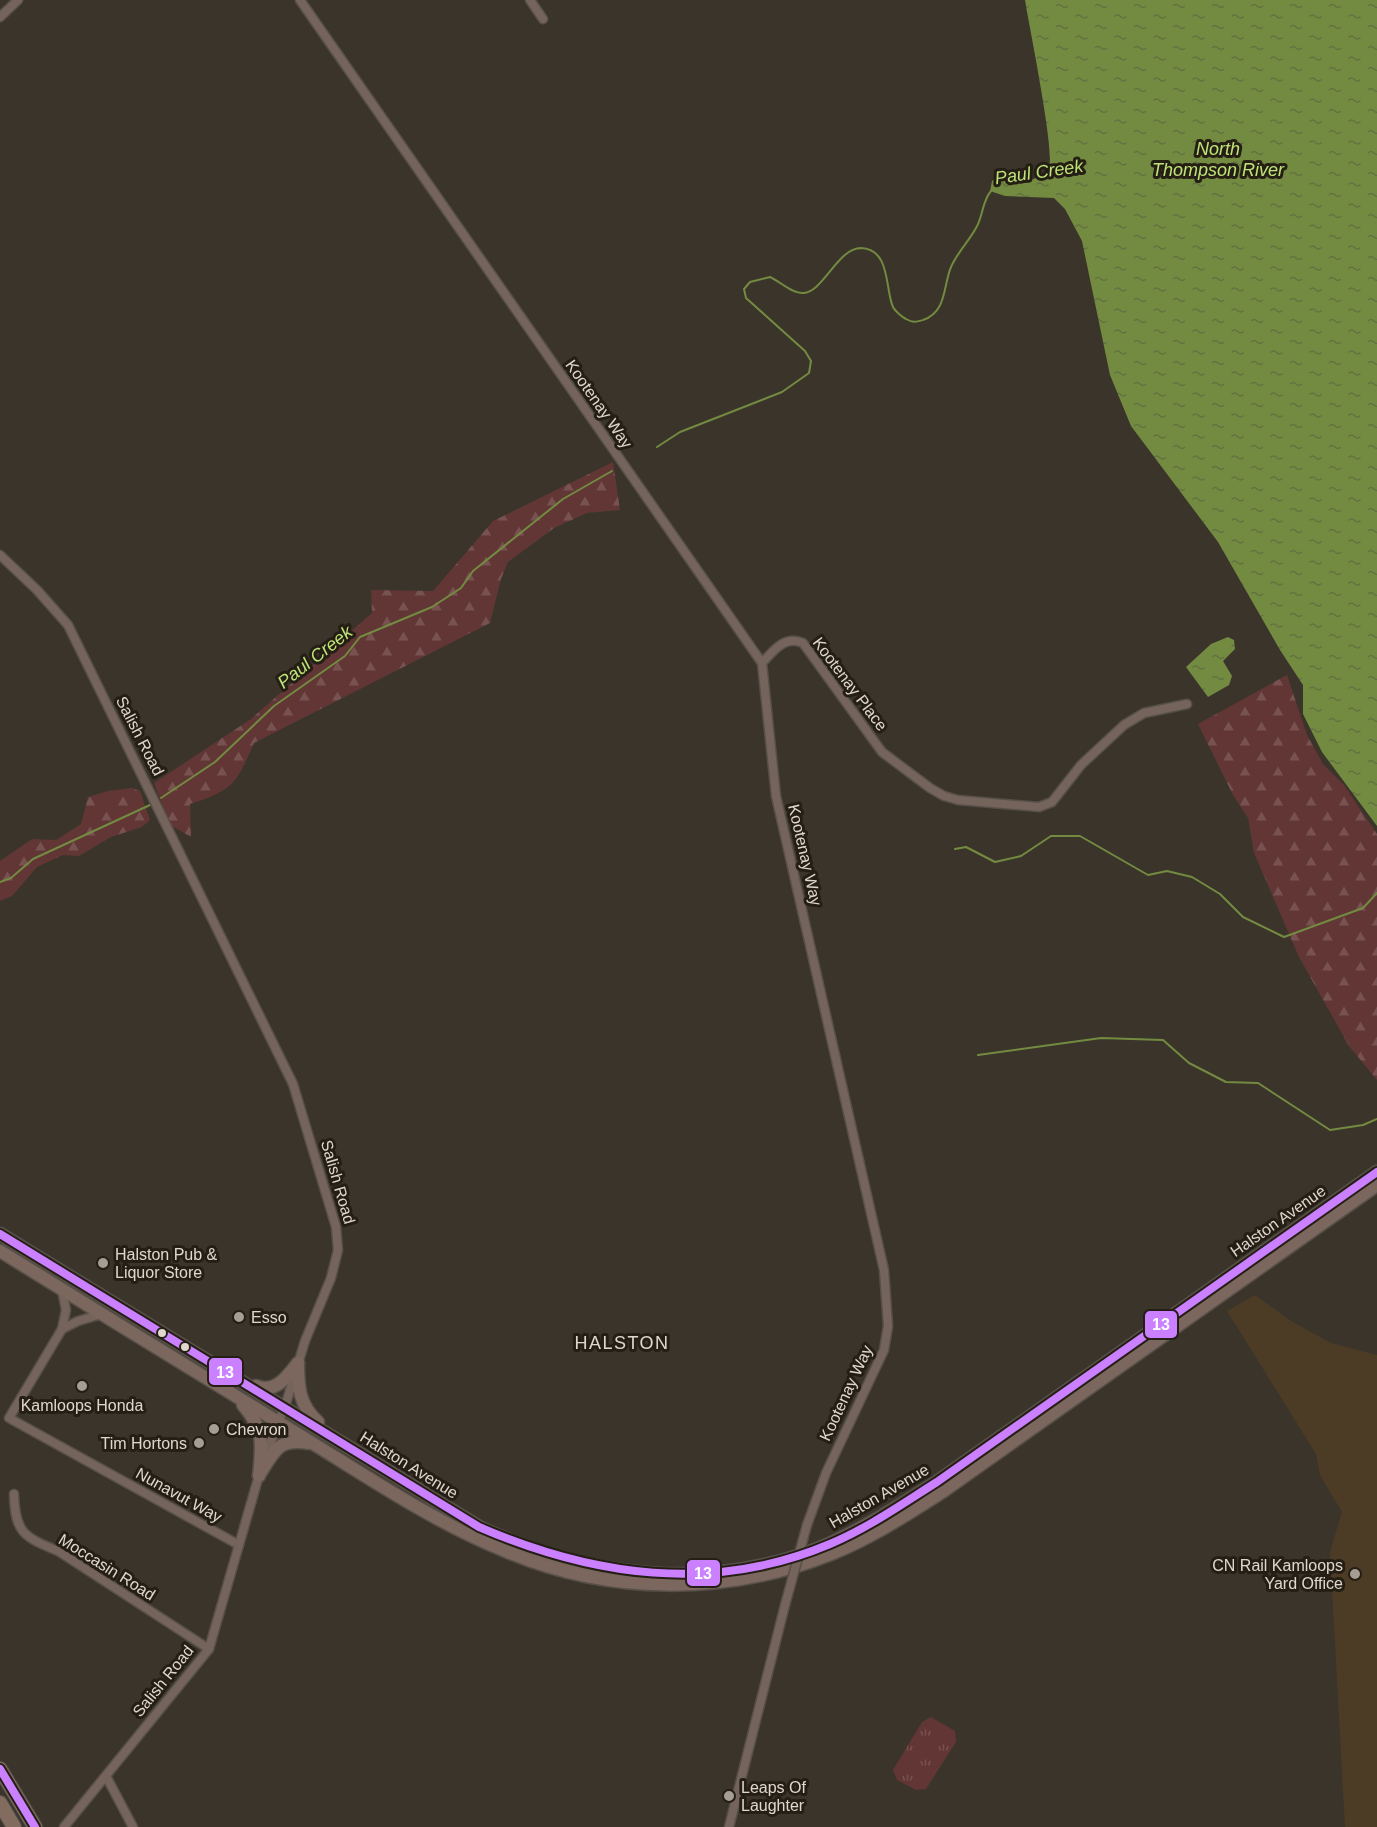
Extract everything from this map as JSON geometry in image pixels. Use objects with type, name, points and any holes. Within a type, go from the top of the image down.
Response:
[{"type":"highway","points":[[0,1769],[35,1827]]},
{"type":"highway","points":[[0,1784],[25,1827]]},
{"type":"highway","points":[[0,1803],[14,1827]]},
{"type":"main road","name":"Halston Avenue","points":[[0,1251],[313,1444],[474,1537],[542,1565],[611,1581],[679,1585],[738,1580],[783,1570],[831,1554],[893,1523],[942,1492],[1377,1172]]},
{"type":"main road","name":"Halston Avenue","points":[[1249,1268],[1377,1185]]},
{"type":"main road","name":"Halston Avenue","points":[[0,1234],[479,1527],[544,1555],[583,1565],[646,1574],[679,1574],[737,1569],[794,1556],[828,1544],[888,1513],[1198,1305]]},
{"type":"main road","points":[[241,1380],[263,1389],[274,1387],[284,1381],[298,1363]]},
{"type":"main road","points":[[298,1363],[298,1389],[303,1403],[309,1414],[334,1437]]},
{"type":"main road","points":[[237,1397],[259,1426],[262,1441],[259,1476]]},
{"type":"main road","points":[[259,1476],[278,1447],[294,1441],[313,1444]]},
{"type":"street","points":[[0,17],[18,0]]},
{"type":"street","name":"Kootenay Way","points":[[300,0],[762,663],[776,796],[884,1270],[888,1298],[888,1326],[884,1350],[826,1473],[807,1526],[729,1827]]},
{"type":"street","points":[[530,0],[543,19]]},
{"type":"street","name":"Salish Road","points":[[0,555],[37,590],[68,625],[239,973],[301,1107],[336,1227],[338,1251],[331,1278],[298,1363],[259,1476],[209,1649],[64,1827]]},
{"type":"street","name":"Kootenay Place","points":[[762,663],[786,641],[796,640],[803,643],[882,752],[944,796],[971,803],[1039,807],[1059,796],[1081,765],[1124,725],[1144,713],[1187,704]]},
{"type":"street","points":[[62,1290],[66,1310],[62,1329]]},
{"type":"street","points":[[62,1329],[78,1321],[102,1314]]},
{"type":"street","name":"Nunavut Way","points":[[62,1329],[9,1418],[239,1545]]},
{"type":"street","name":"Moccasin Road","points":[[14,1494],[14,1517],[20,1529],[31,1540],[58,1551],[209,1649]]},
{"type":"street","points":[[106,1776],[133,1827]]},
{"type":"shaded area","points":[[1255,1295],[1291,1321],[1331,1343],[1377,1355],[1377,1827],[1345,1827],[1330,1552],[1342,1512],[1320,1475],[1316,1454],[1227,1311]]},
{"type":"green space","points":[[613,462],[620,510],[587,513],[554,528],[508,562],[501,579],[490,623],[254,743],[243,768],[232,784],[216,794],[190,804],[191,837],[170,825],[154,783],[251,719],[372,613],[371,590],[433,591],[493,521]]},
{"type":"green space","points":[[1287,675],[1307,735],[1323,764],[1344,785],[1377,834],[1377,1080],[1349,1046],[1299,957],[1254,853],[1248,818],[1233,795],[1198,724]]},
{"type":"green space","points":[[132,788],[140,791],[150,820],[142,827],[111,837],[79,856],[63,855],[37,867],[12,896],[0,901],[0,861],[32,839],[56,840],[81,824],[88,797],[108,791]]},
{"type":"green space","points":[[931,1717],[955,1731],[956,1742],[926,1789],[916,1790],[897,1780],[893,1770],[922,1722]]},
{"type":"water","name":"North Thompson River","points":[[1025,0],[1377,0],[1377,826],[1322,752],[1303,714],[1303,685],[1280,650],[1218,542],[1131,426],[1110,375],[1082,241],[1065,209],[1054,198],[1005,196],[990,191],[992,181],[1005,171],[1027,181],[1040,176],[1049,166],[1045,113]]},
{"type":"water","points":[[1228,637],[1234,640],[1235,649],[1223,661],[1232,676],[1229,685],[1208,697],[1186,667],[1211,644]]},
{"type":"waterway","name":"Paul Creek","points":[[657,447],[680,432],[782,392],[809,373],[811,361],[805,351],[746,298],[744,289],[750,282],[770,277],[794,291],[802,293],[810,291],[852,250],[861,248],[871,250],[878,255],[882,263],[895,310],[911,321],[923,320],[931,316],[940,305],[951,267],[978,224],[991,191]]},
{"type":"waterway","name":"Paul Creek","points":[[161,798],[215,762],[274,706],[345,656],[360,637],[432,607],[461,588],[473,571],[563,499],[612,471]]},
{"type":"waterway","name":"Paul Creek","points":[[0,882],[11,878],[33,859],[150,805]]},
{"type":"waterway","points":[[955,849],[966,847],[995,862],[1021,856],[1051,836],[1080,836],[1148,875],[1167,871],[1192,877],[1220,894],[1243,917],[1284,937],[1363,908],[1377,893]]},
{"type":"waterway","points":[[978,1055],[1101,1038],[1163,1040],[1189,1063],[1226,1082],[1258,1083],[1330,1130],[1363,1125],[1377,1119]]},
{"type":"transit line","name":"13","points":[[0,1234],[479,1527],[522,1544],[609,1567],[653,1573],[697,1574],[741,1569],[786,1560],[844,1538],[871,1523],[937,1482],[1377,1172]]},
{"type":"transit line","name":"13","points":[[0,1769],[35,1827]]},
{"type":"place","name":"Halston Pub & Liquor Store","points":[[103,1263]]},
{"type":"place","name":"Esso","points":[[239,1317]]},
{"type":"place","name":"Kamloops Honda","points":[[82,1386]]},
{"type":"place","name":"Chevron","points":[[214,1429]]},
{"type":"place","name":"Tim Hortons","points":[[199,1443]]},
{"type":"place","name":"CN Rail Kamloops Yard Office","points":[[1355,1574]]},
{"type":"place","name":"Leaps Of Laughter","points":[[729,1796]]},
{"type":"district","name":"HALSTON","points":[[622,1343]]}]
